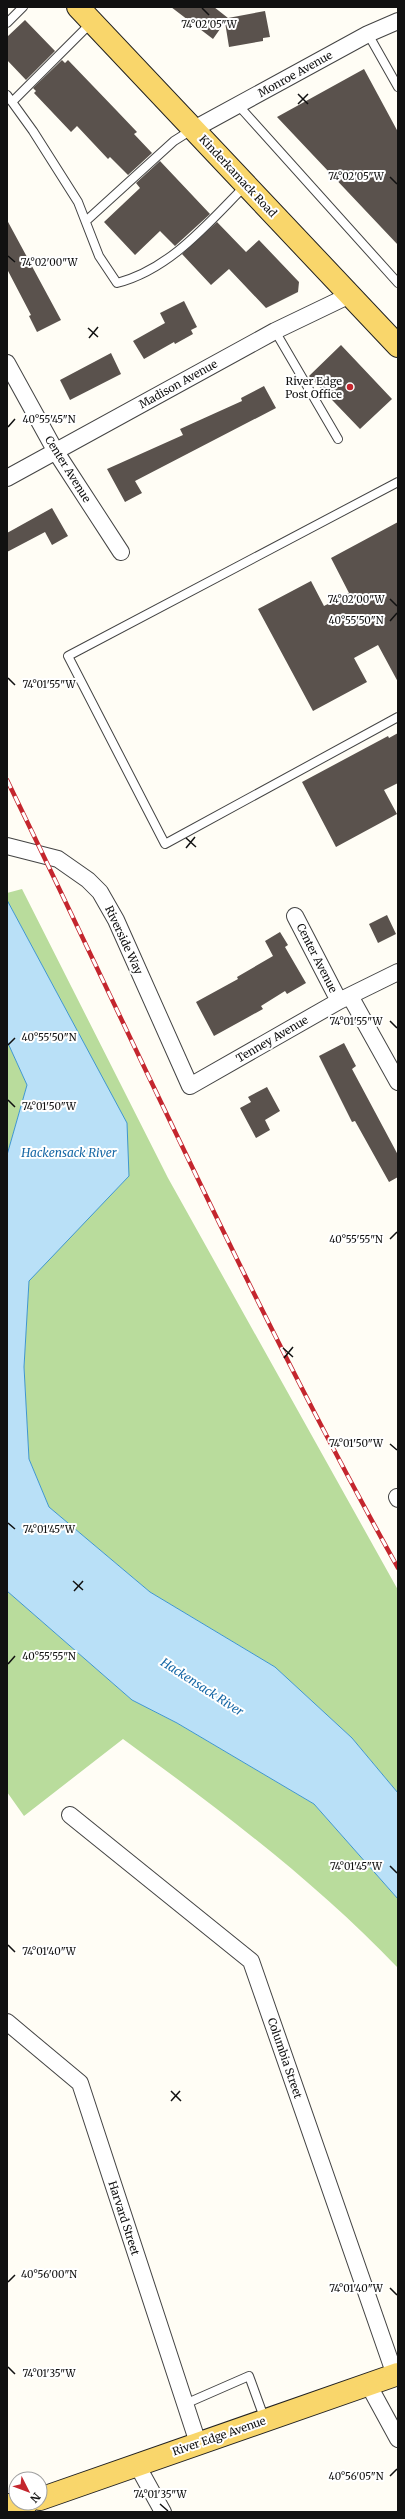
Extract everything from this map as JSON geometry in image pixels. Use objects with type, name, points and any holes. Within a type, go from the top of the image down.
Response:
[{"type":"main road","name":"Kinderkamack Road","points":[[85,15],[398,346]]},
{"type":"main road","name":"River Edge Avenue","points":[[48,2495],[396,2374]]},
{"type":"street","name":"Monroe Avenue","points":[[194,129],[368,34],[398,21]]},
{"type":"street","name":"Madison Avenue","points":[[7,478],[275,331],[350,295]]},
{"type":"street","name":"Center Avenue","points":[[7,363],[56,452],[121,552]]},
{"type":"street","name":"Riverside Way","points":[[7,846],[58,859],[88,880],[100,892],[116,920],[190,1086]]},
{"type":"street","name":"Center Avenue","points":[[295,916],[344,998],[398,1082]]},
{"type":"street","name":"Tenney Avenue","points":[[190,1086],[344,998],[398,972]]},
{"type":"street","name":"Columbia Street","points":[[70,1815],[251,1960],[396,2374]]},
{"type":"street","name":"Harvard Street","points":[[7,2022],[80,2083],[198,2444]]},
{"type":"street","points":[[368,2384],[398,2439]]},
{"type":"street","points":[[137,2465],[163,2512]]},
{"type":"lane","points":[[7,22],[23,7]]},
{"type":"lane","points":[[85,15],[10,98],[78,202],[99,256],[117,283],[138,278],[179,252],[247,185]]},
{"type":"lane","points":[[368,34],[398,87]]},
{"type":"lane","points":[[238,105],[398,283]]},
{"type":"lane","points":[[86,221],[174,141],[194,129]]},
{"type":"lane","points":[[275,331],[338,439]]},
{"type":"lane","points":[[398,482],[68,656],[165,844],[398,717]]},
{"type":"lane","points":[[185,2404],[249,2376],[265,2420]]},
{"type":"green space","points":[[22,889],[168,1178],[398,1590],[398,1793],[352,1738],[275,1667],[150,1592],[49,1507],[29,1459],[24,1367],[29,1280],[129,1176],[87,1049],[7,900],[7,893]]},
{"type":"green space","points":[[7,1041],[27,1085],[7,1155]]},
{"type":"green space","points":[[7,1591],[132,1700],[177,1723],[314,1804],[398,1899],[398,1968],[367,1936],[300,1876],[195,1792],[123,1739],[24,1816],[7,1792]]},
{"type":"water","name":"Hackensack River","points":[[7,900],[127,1123],[129,1176],[29,1281],[24,1367],[29,1459],[49,1507],[150,1592],[275,1667],[352,1738],[398,1793],[398,1899],[314,1804],[177,1723],[132,1700],[7,1591],[7,1155],[27,1085],[7,1041]]},
{"type":"building","points":[[171,7],[214,7],[228,18],[265,11],[270,37],[263,38],[263,41],[229,47],[225,22],[213,39]]},
{"type":"building","points":[[25,20],[55,51],[26,80],[7,60],[7,37]]},
{"type":"building","points":[[62,60],[65,63],[68,60],[137,132],[134,134],[152,153],[128,175],[110,157],[108,159],[77,126],[71,132],[34,93],[36,91],[33,88]]},
{"type":"building","points":[[364,69],[398,132],[398,245],[277,117]]},
{"type":"building","points":[[160,161],[210,214],[175,246],[160,231],[135,255],[104,222],[140,188],[136,183]]},
{"type":"building","points":[[7,220],[61,320],[37,332],[29,316],[31,315],[7,269]]},
{"type":"building","points":[[217,222],[246,252],[259,240],[299,282],[298,292],[266,308],[229,269],[211,285],[182,254]]},
{"type":"building","points":[[184,301],[197,327],[191,330],[193,334],[175,344],[174,342],[144,359],[133,341],[165,323],[160,313]]},
{"type":"building","name":"River Edge Post Office","points":[[341,345],[392,399],[360,429],[309,376]]},
{"type":"building","points":[[111,353],[121,374],[70,400],[60,380]]},
{"type":"building","points":[[264,386],[276,408],[135,481],[142,493],[125,502],[107,469],[183,435],[180,429],[242,401],[241,398]]},
{"type":"building","points":[[52,508],[68,536],[52,545],[45,532],[7,552],[7,533]]},
{"type":"building","points":[[398,522],[398,682],[378,645],[354,658],[367,682],[313,711],[258,609],[311,581],[324,606],[349,593],[331,558]]},
{"type":"building","points":[[398,733],[398,783],[384,790],[397,814],[336,847],[302,782],[388,736],[389,738]]},
{"type":"building","points":[[387,915],[396,934],[378,943],[369,924]]},
{"type":"building","points":[[280,932],[288,945],[285,947],[306,983],[287,994],[285,991],[261,1006],[263,1009],[214,1036],[196,1002],[238,979],[237,977],[273,956],[265,941]]},
{"type":"building","points":[[344,1043],[356,1066],[352,1069],[398,1155],[398,1177],[389,1182],[355,1121],[352,1122],[319,1056]]},
{"type":"building","points":[[267,1087],[280,1111],[265,1120],[270,1130],[256,1138],[240,1108],[251,1102],[248,1097]]},
{"type":"railway","points":[[7,780],[245,1276],[345,1471],[398,1568]]},
{"type":"place","name":"River Edge Post Office","points":[[350,387]]}]
